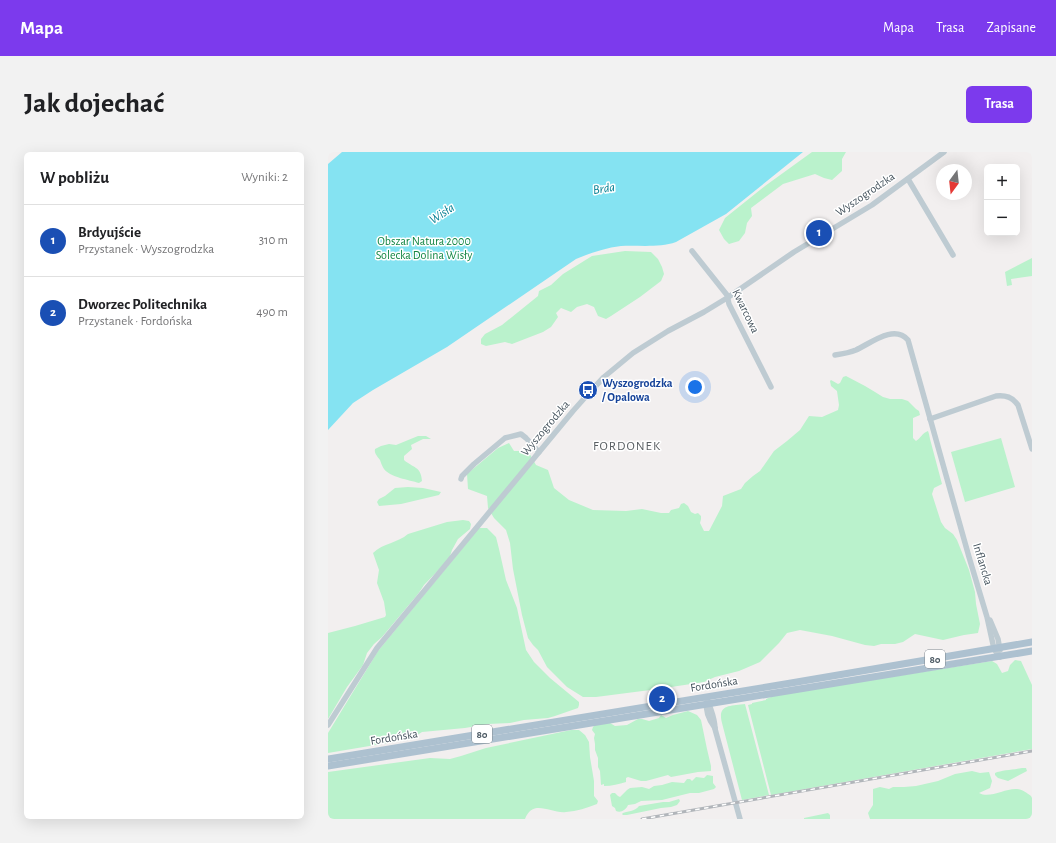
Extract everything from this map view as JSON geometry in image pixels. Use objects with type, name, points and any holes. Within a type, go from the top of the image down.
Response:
[{"type":"main road","name":"Fordońska","points":[[328,759],[1032,642]]},
{"type":"main road","name":"Fordońska","points":[[328,766],[1032,651]]},
{"type":"street","name":"Wyszogrodzka","points":[[328,725],[377,648],[590,391],[623,361],[659,336],[728,298],[794,252],[872,205],[944,152]]},
{"type":"street","points":[[908,178],[953,255]]},
{"type":"street","name":"Kwarcowa","points":[[692,250],[727,295],[729,304],[772,386]]},
{"type":"street","name":"Inflancka","points":[[835,355],[856,350],[887,334],[898,334],[906,337],[910,344],[958,517],[997,648]]},
{"type":"street","points":[[930,419],[996,396],[1003,395],[1010,397],[1018,404],[1032,449]]},
{"type":"street","points":[[461,479],[462,476],[474,464],[505,438],[521,434],[539,452]]},
{"type":"street","name":"Inflancka","points":[[987,617],[991,622],[998,639],[997,648]]},
{"type":"street","points":[[998,639],[1011,646]]},
{"type":"street","points":[[997,648],[1000,657]]},
{"type":"street","points":[[707,696],[710,721],[715,729]]},
{"type":"street","points":[[713,714],[723,702]]},
{"type":"street","points":[[708,705],[715,721],[715,729],[740,819]]},
{"type":"green space","points":[[812,152],[846,152],[842,159],[842,171],[832,180],[815,174],[783,184],[751,208],[752,216],[747,223],[745,233],[739,241],[729,244],[719,230],[725,218],[765,186]]},
{"type":"green space","points":[[625,251],[651,252],[658,259],[664,274],[661,281],[611,316],[606,319],[598,316],[594,307],[587,304],[577,307],[571,312],[561,308],[556,313],[558,317],[551,327],[543,332],[512,344],[505,342],[486,346],[481,344],[481,339],[485,334],[502,325],[538,296],[539,291],[551,285],[563,274],[592,256]]},
{"type":"green space","points":[[1032,258],[1032,276],[1011,279],[1012,285],[1007,286],[1005,272]]},
{"type":"green space","points":[[846,376],[883,397],[908,401],[919,411],[920,415],[913,418],[913,438],[916,441],[928,431],[942,484],[934,488],[932,494],[941,522],[957,540],[969,570],[975,592],[980,624],[978,633],[943,640],[915,634],[903,642],[874,646],[800,630],[787,633],[760,662],[739,671],[715,677],[704,682],[596,697],[583,697],[567,687],[547,667],[538,650],[528,638],[513,569],[510,543],[506,530],[494,518],[488,508],[487,496],[468,489],[467,474],[498,448],[509,443],[514,451],[528,451],[536,465],[548,470],[554,488],[569,500],[593,510],[626,511],[642,509],[661,513],[669,513],[671,510],[679,508],[681,504],[684,503],[688,506],[691,512],[695,514],[698,513],[701,516],[700,523],[704,531],[709,531],[722,506],[723,496],[741,489],[745,483],[760,471],[774,451],[800,430],[809,416],[822,417],[838,410],[839,405],[837,391],[831,386],[830,381],[831,380],[838,384],[843,377]]},
{"type":"green space","points":[[418,436],[426,436],[431,439],[423,439],[411,445],[412,449],[404,456],[404,460],[418,470],[422,481],[419,483],[387,472],[383,468],[375,449],[389,444],[396,445]]},
{"type":"green space","points":[[1001,438],[1015,487],[965,502],[951,452]]},
{"type":"green space","points":[[395,488],[423,488],[441,492],[439,495],[401,504],[379,506],[377,502],[379,499]]},
{"type":"green space","points":[[463,520],[469,521],[471,524],[470,529],[458,539],[449,559],[424,585],[382,637],[367,653],[363,665],[347,687],[328,719],[328,633],[385,617],[386,615],[384,602],[377,583],[379,570],[373,553],[381,547],[408,534],[447,522]]},
{"type":"green space","points":[[479,528],[487,528],[496,537],[506,580],[517,608],[526,650],[534,662],[550,678],[579,702],[578,708],[548,718],[422,732],[411,739],[328,753],[328,733],[378,651]]},
{"type":"green space","points":[[1015,660],[1021,661],[1032,685],[1032,749],[771,795],[748,705],[766,700],[776,695],[992,661],[997,664],[1002,673],[1008,671],[1010,665]]},
{"type":"green space","points":[[745,704],[769,795],[742,800],[721,717],[723,709],[726,707]]},
{"type":"green space","points":[[688,711],[697,715],[701,720],[711,771],[671,777],[668,775],[646,781],[628,777],[626,778],[626,782],[610,786],[604,786],[604,784],[601,785],[598,758],[595,750],[595,734],[592,730],[595,725],[610,723],[615,726],[627,725],[638,719],[649,721],[659,718],[661,715],[666,718]]},
{"type":"green space","points":[[571,730],[579,730],[585,735],[589,742],[594,781],[594,796],[598,801],[597,804],[566,812],[543,808],[533,809],[528,813],[525,819],[328,819],[328,772],[430,758],[450,759],[486,748]]},
{"type":"green space","points":[[1026,768],[1027,771],[1008,781],[998,778],[995,775],[995,773],[998,772]]},
{"type":"green space","points":[[972,771],[980,773],[989,772],[992,781],[990,788],[979,793],[983,795],[1017,789],[1023,790],[1031,796],[1032,819],[870,819],[868,813],[873,805],[873,789],[880,787],[889,789],[893,787],[916,786],[938,781],[955,774]]},
{"type":"green space","points":[[707,775],[713,776],[713,783],[716,787],[714,789],[662,800],[641,801],[628,805],[625,810],[620,812],[616,811],[612,806],[610,795],[612,793],[615,793],[620,797],[630,788],[642,787],[649,789],[654,786],[672,782],[684,783],[687,779],[692,781],[696,777],[704,778]]},
{"type":"green space","points":[[679,799],[680,801],[677,805],[671,807],[627,815],[622,814],[634,810],[639,806],[669,802]]},
{"type":"green space","points":[[828,813],[830,815],[830,819],[804,819],[804,818]]},
{"type":"water","name":"Obszar Natura 2000 Solecka Dolina Wisły","points":[[342,152],[803,152],[726,214],[676,242],[656,246],[615,247],[576,259],[447,347],[353,403],[328,430],[328,164]]},
{"type":"railway","points":[[642,819],[1032,751]]},
{"type":"place","name":"Brdyujście","points":[[819,233]]},
{"type":"place","name":"Wyszogrodzka / Opalowa","points":[[588,390]]},
{"type":"place","name":"Dworzec Politechnika","points":[[662,699]]},
{"type":"district","name":"FORDONEK","points":[[627,446]]},
{"type":"water label","name":"Brda","points":[[604,189]]},
{"type":"water label","name":"Wisła","points":[[442,214]]}]
